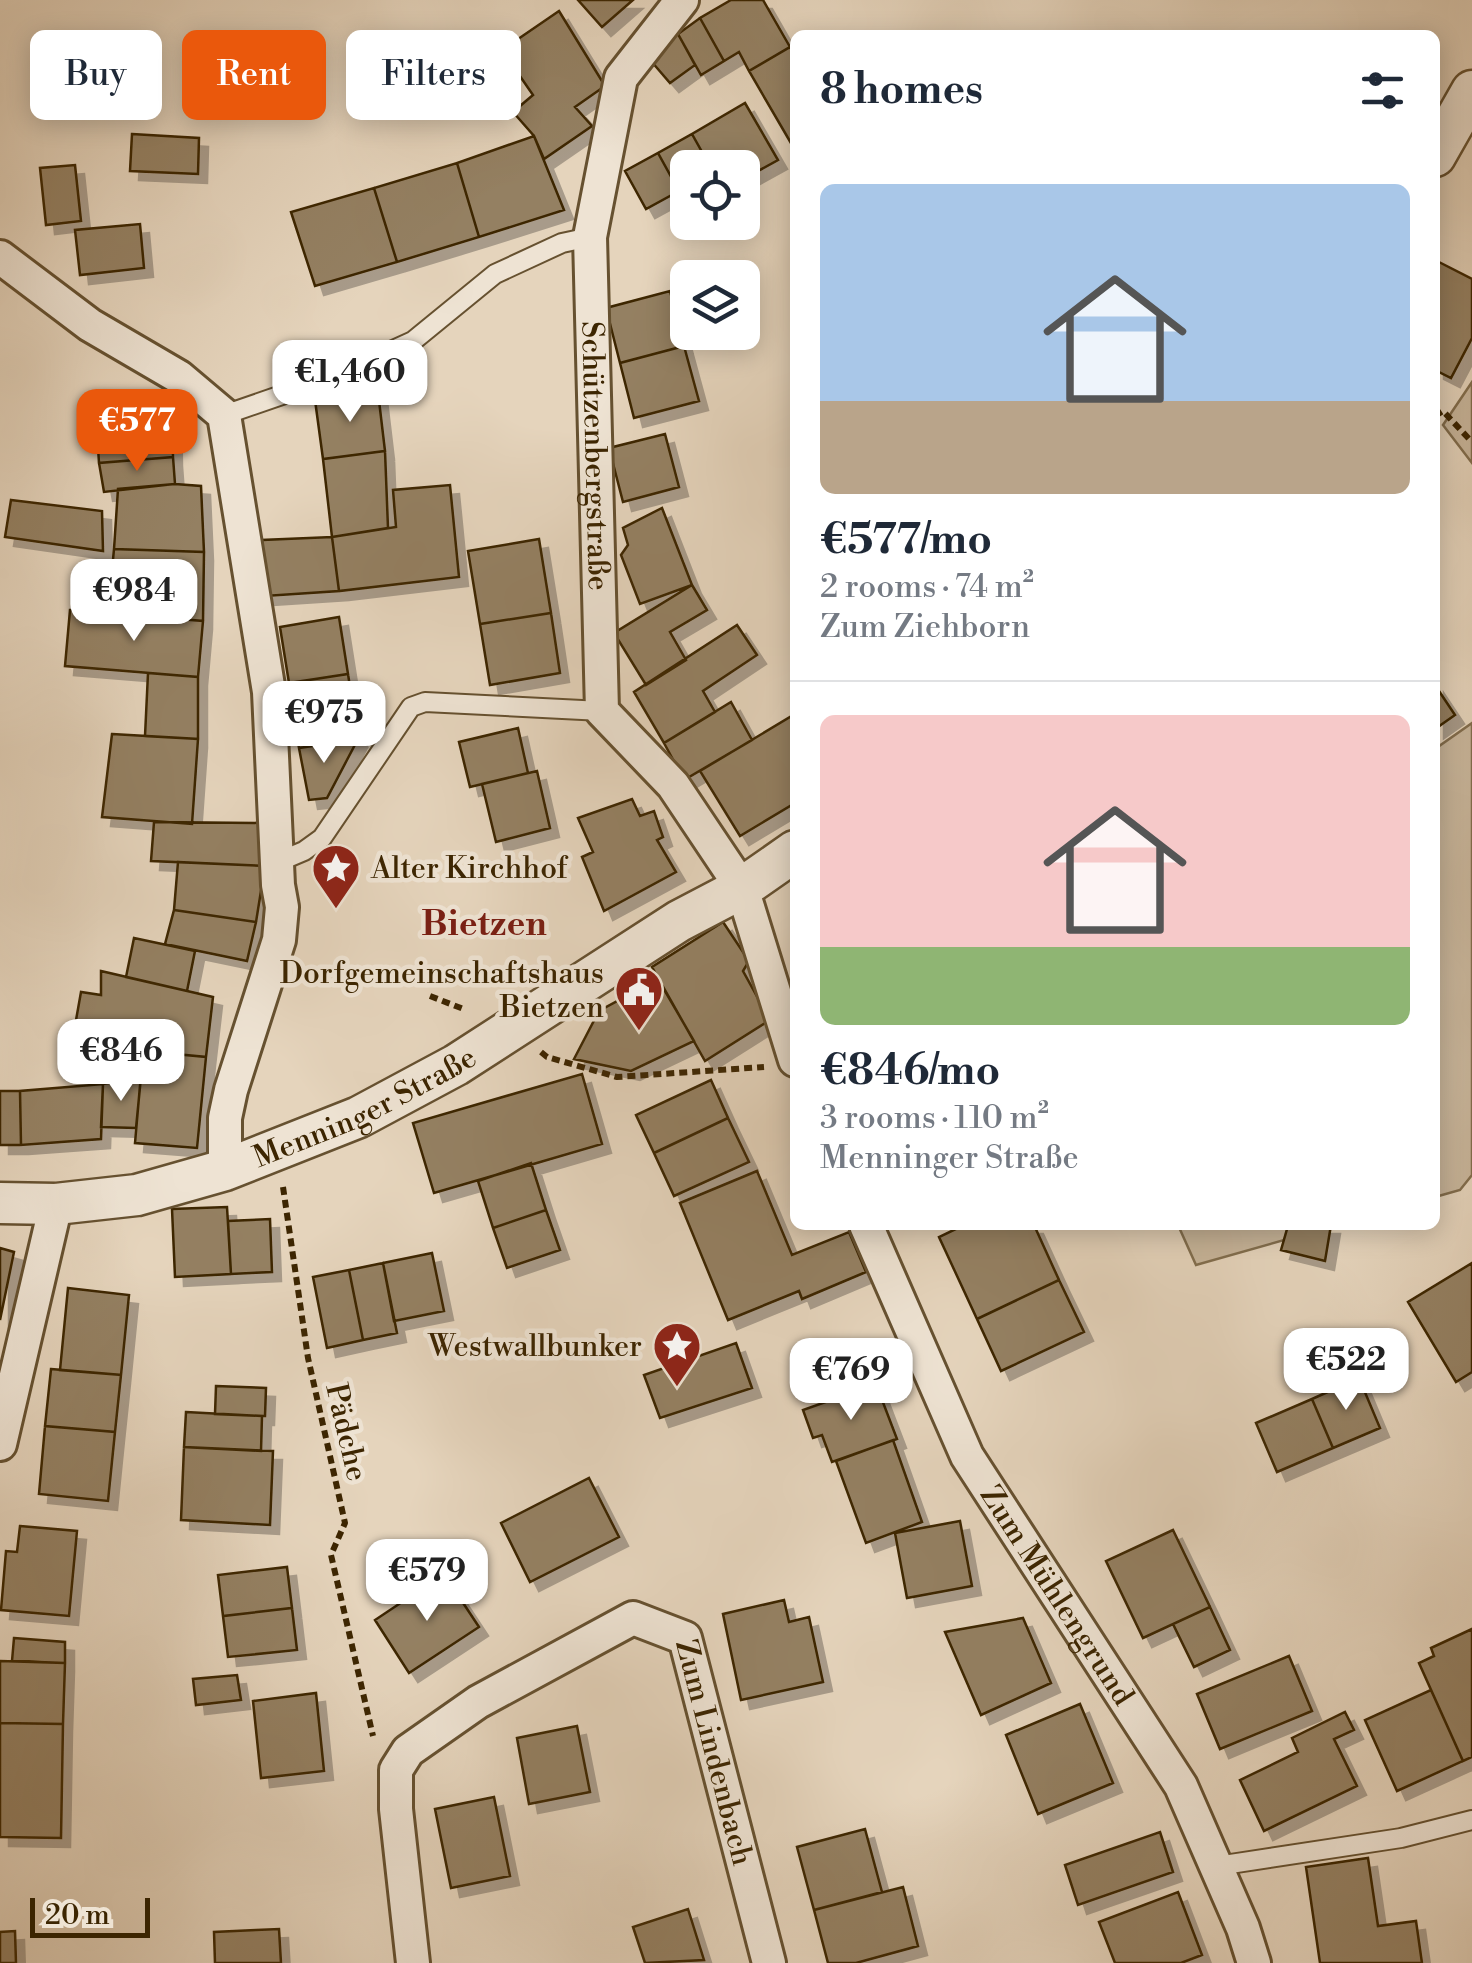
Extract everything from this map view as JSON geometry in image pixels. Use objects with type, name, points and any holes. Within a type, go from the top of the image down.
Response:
[{"type":"street","name":"Schützenbergstraße","points":[[602,711],[590,237],[621,78],[682,0]]},
{"type":"street","points":[[1440,147],[1472,91]]},
{"type":"street","points":[[0,257],[90,325],[180,377],[224,415],[269,692],[282,907],[279,940],[231,1090],[225,1170]]},
{"type":"street","points":[[602,711],[672,785],[742,888],[785,1063]]},
{"type":"street","name":"Menninger Straße","points":[[0,1203],[56,1204],[136,1196],[225,1170],[359,1117],[456,1065],[790,854]]},
{"type":"street","points":[[0,1444],[56,1204]]},
{"type":"street","name":"Zum Mühlengrund","points":[[868,1230],[966,1456],[1181,1786],[1243,1928],[1254,1963]]},
{"type":"street","name":"Zum Lindenbach","points":[[396,1770],[408,1751],[478,1702],[633,1618],[685,1638],[769,1963]]},
{"type":"street","points":[[396,1770],[396,1809],[413,1963]]},
{"type":"lane","points":[[224,415],[334,377],[413,342],[495,274],[562,244],[590,237]]},
{"type":"lane","points":[[278,862],[322,838],[411,707],[425,702],[602,711]]},
{"type":"lane","points":[[1216,1866],[1401,1838],[1472,1820]]},
{"type":"path","points":[[1440,413],[1443,411],[1472,442]]},
{"type":"path","points":[[514,1029],[547,1057],[616,1077],[785,1063]]},
{"type":"path","name":"Pädche","points":[[274,1152],[284,1191],[318,1414],[345,1523],[330,1554],[376,1747],[396,1770]]},
{"type":"shaded area","points":[[1472,382],[1472,463],[1443,425]]},
{"type":"shaded area","points":[[1472,723],[1472,1175],[1460,1190],[1440,1196],[1440,745]]},
{"type":"shaded area","points":[[1180,1230],[1319,1230],[1196,1265]]},
{"type":"building","points":[[578,0],[633,0],[602,27]]},
{"type":"building","points":[[731,0],[763,0],[790,47],[749,71],[739,52],[724,61],[700,18]]},
{"type":"building","points":[[559,11],[605,86],[575,107],[592,126],[544,159],[534,136],[520,120],[521,105],[533,95],[521,78],[521,37]]},
{"type":"building","points":[[700,18],[724,61],[701,75],[678,34]]},
{"type":"building","points":[[678,34],[695,65],[670,83],[651,61],[661,45]]},
{"type":"building","points":[[790,47],[790,141],[749,71]]},
{"type":"building","points":[[745,103],[778,160],[760,170],[760,150],[701,150],[692,134]]},
{"type":"building","points":[[132,134],[199,138],[198,174],[130,171]]},
{"type":"building","points":[[692,134],[701,150],[670,150],[670,175],[658,153]]},
{"type":"building","points":[[534,136],[564,210],[479,237],[457,163]]},
{"type":"building","points":[[658,153],[670,175],[670,196],[646,209],[625,171]]},
{"type":"building","points":[[457,163],[479,237],[397,262],[374,188]]},
{"type":"building","points":[[75,165],[81,221],[46,225],[40,168]]},
{"type":"building","points":[[374,188],[397,262],[315,286],[291,212]]},
{"type":"building","points":[[140,224],[144,268],[80,275],[75,230]]},
{"type":"building","points":[[1440,263],[1472,279],[1472,338],[1451,378],[1440,372]]},
{"type":"building","points":[[670,291],[670,350],[620,363],[606,308]]},
{"type":"building","points":[[670,350],[685,350],[699,401],[634,418],[620,363]]},
{"type":"building","points":[[378,392],[385,451],[323,459],[315,400]]},
{"type":"building","points":[[172,394],[173,457],[99,463],[95,401]]},
{"type":"building","points":[[665,434],[679,487],[623,502],[609,448]]},
{"type":"building","points":[[385,451],[388,528],[332,537],[323,459]]},
{"type":"building","points":[[173,457],[175,484],[104,492],[99,463]]},
{"type":"building","points":[[450,485],[459,577],[339,591],[332,537],[396,527],[393,490]]},
{"type":"building","points":[[201,486],[204,552],[114,549],[118,489]]},
{"type":"building","points":[[11,500],[102,511],[103,551],[5,537]]},
{"type":"building","points":[[662,508],[692,585],[640,604],[621,555],[628,545],[623,528]]},
{"type":"building","points":[[332,537],[339,591],[265,596],[262,540]]},
{"type":"building","points":[[539,539],[551,613],[480,624],[468,551]]},
{"type":"building","points":[[114,549],[204,552],[203,621],[108,613]]},
{"type":"building","points":[[692,585],[707,610],[670,632],[686,660],[646,685],[614,633]]},
{"type":"building","points":[[70,610],[203,621],[198,677],[65,666]]},
{"type":"building","points":[[551,613],[560,673],[490,685],[480,624]]},
{"type":"building","points":[[339,617],[348,674],[289,683],[280,627]]},
{"type":"building","points":[[737,625],[757,655],[703,691],[715,712],[664,743],[634,692]]},
{"type":"building","points":[[148,673],[198,677],[198,739],[145,736]]},
{"type":"building","points":[[348,674],[358,739],[299,748],[289,683]]},
{"type":"building","points":[[1440,692],[1455,715],[1440,726]]},
{"type":"building","points":[[731,702],[752,740],[684,780],[664,743]]},
{"type":"building","points":[[790,717],[790,806],[740,836],[700,771]]},
{"type":"building","points":[[518,728],[528,773],[470,787],[459,742]]},
{"type":"building","points":[[112,734],[198,739],[192,824],[102,817]]},
{"type":"building","points":[[358,739],[327,798],[309,800],[299,748]]},
{"type":"building","points":[[537,771],[550,828],[496,842],[482,784]]},
{"type":"building","points":[[632,799],[640,816],[654,811],[663,837],[657,840],[676,872],[604,911],[582,857],[593,852],[578,818]]},
{"type":"building","points":[[154,822],[264,823],[265,866],[151,861]]},
{"type":"building","points":[[178,862],[265,866],[256,922],[174,910]]},
{"type":"building","points":[[174,910],[256,922],[247,961],[165,944]]},
{"type":"building","points":[[723,922],[749,961],[743,971],[770,1020],[705,1061],[652,967]]},
{"type":"building","points":[[134,938],[195,951],[187,991],[126,977]]},
{"type":"building","points":[[101,971],[213,997],[206,1057],[143,1051],[73,1037],[81,992],[101,995]]},
{"type":"building","name":"Dorfgemeinschaftshaus Bietzen","points":[[658,979],[694,1041],[631,1071],[574,1059],[599,1011]]},
{"type":"building","points":[[143,1051],[206,1057],[197,1148],[135,1143]]},
{"type":"building","points":[[582,1074],[602,1144],[434,1193],[413,1123]]},
{"type":"building","points":[[141,1077],[136,1128],[101,1127],[103,1084]]},
{"type":"building","points":[[711,1080],[728,1118],[654,1153],[636,1115]]},
{"type":"building","points":[[103,1084],[101,1139],[21,1145],[20,1091]]},
{"type":"building","points":[[0,1091],[20,1091],[21,1145],[0,1145]]},
{"type":"building","points":[[728,1118],[749,1162],[674,1196],[654,1153]]},
{"type":"building","points":[[531,1163],[546,1210],[493,1228],[478,1181]]},
{"type":"building","points":[[757,1171],[792,1255],[849,1232],[866,1272],[802,1299],[799,1291],[728,1320],[680,1203]]},
{"type":"building","points":[[227,1207],[231,1274],[175,1277],[172,1209]]},
{"type":"building","points":[[546,1210],[560,1250],[507,1268],[493,1228]]},
{"type":"building","points":[[270,1219],[272,1272],[231,1274],[228,1221]]},
{"type":"building","points":[[954,1230],[1036,1230],[1059,1280],[977,1319],[939,1237]]},
{"type":"building","points":[[1287,1230],[1330,1230],[1325,1261],[1281,1250]]},
{"type":"building","points":[[0,1248],[14,1252],[0,1320]]},
{"type":"building","points":[[432,1253],[444,1311],[394,1321],[383,1263]]},
{"type":"building","points":[[383,1263],[397,1333],[363,1340],[349,1270]]},
{"type":"building","points":[[1472,1263],[1472,1372],[1456,1382],[1408,1302]]},
{"type":"building","points":[[349,1270],[363,1340],[327,1348],[313,1277]]},
{"type":"building","points":[[1059,1280],[1084,1332],[1001,1371],[977,1319]]},
{"type":"building","points":[[68,1288],[129,1295],[121,1375],[60,1370]]},
{"type":"building","points":[[736,1343],[752,1388],[660,1418],[644,1375]]},
{"type":"building","points":[[51,1369],[121,1375],[115,1432],[45,1426]]},
{"type":"building","points":[[1359,1378],[1380,1428],[1333,1448],[1312,1399]]},
{"type":"building","points":[[876,1384],[897,1439],[832,1462],[822,1435],[813,1438],[803,1410]]},
{"type":"building","points":[[216,1386],[266,1388],[265,1416],[215,1414]]},
{"type":"building","points":[[1312,1399],[1333,1448],[1277,1472],[1256,1423]]},
{"type":"building","points":[[186,1412],[262,1416],[261,1451],[184,1447]]},
{"type":"building","points":[[45,1426],[115,1432],[108,1501],[39,1494]]},
{"type":"building","points":[[893,1440],[922,1522],[866,1543],[836,1461]]},
{"type":"building","points":[[184,1447],[273,1451],[270,1525],[181,1520]]},
{"type":"building","points":[[589,1478],[619,1537],[530,1582],[501,1523]]},
{"type":"building","points":[[960,1521],[972,1586],[907,1598],[895,1533]]},
{"type":"building","points":[[20,1526],[77,1531],[69,1616],[1,1610],[6,1551],[17,1552]]},
{"type":"building","points":[[1173,1530],[1210,1607],[1143,1638],[1106,1561]]},
{"type":"building","points":[[287,1567],[292,1608],[223,1616],[218,1575]]},
{"type":"building","points":[[444,1574],[479,1627],[409,1673],[375,1620]]},
{"type":"building","points":[[784,1600],[789,1622],[809,1617],[823,1682],[741,1700],[723,1614]]},
{"type":"building","points":[[1210,1607],[1230,1650],[1194,1667],[1173,1624]]},
{"type":"building","points":[[292,1608],[297,1650],[228,1657],[223,1616]]},
{"type":"building","points":[[1023,1618],[1051,1683],[981,1715],[945,1632]]},
{"type":"building","points":[[1472,1629],[1472,1757],[1463,1761],[1419,1663],[1434,1656],[1431,1648]]},
{"type":"building","points":[[14,1638],[65,1642],[65,1663],[12,1661]]},
{"type":"building","points":[[1289,1656],[1312,1711],[1220,1749],[1197,1694]]},
{"type":"building","points":[[0,1661],[65,1663],[63,1724],[0,1723]]},
{"type":"building","points":[[237,1675],[241,1700],[196,1705],[193,1679]]},
{"type":"building","points":[[1431,1690],[1463,1761],[1397,1791],[1365,1720]]},
{"type":"building","points":[[316,1693],[324,1771],[261,1778],[253,1701]]},
{"type":"building","points":[[1080,1704],[1113,1783],[1038,1814],[1006,1735]]},
{"type":"building","points":[[1345,1712],[1354,1730],[1334,1739],[1357,1786],[1264,1831],[1240,1780],[1298,1752],[1292,1738]]},
{"type":"building","points":[[0,1723],[63,1724],[61,1838],[0,1837]]},
{"type":"building","points":[[577,1726],[590,1792],[529,1804],[517,1738]]},
{"type":"building","points":[[494,1797],[510,1876],[451,1888],[435,1809]]},
{"type":"building","points":[[865,1829],[882,1892],[814,1910],[797,1847]]},
{"type":"building","points":[[1160,1832],[1173,1872],[1078,1905],[1065,1865]]},
{"type":"building","points":[[1368,1858],[1378,1926],[1416,1921],[1422,1963],[1320,1963],[1306,1867]]},
{"type":"building","points":[[903,1887],[918,1946],[856,1963],[828,1963],[814,1910]]},
{"type":"building","points":[[1178,1892],[1202,1955],[1181,1963],[1115,1963],[1099,1922]]},
{"type":"building","points":[[688,1909],[704,1960],[645,1963],[633,1927]]},
{"type":"building","points":[[279,1929],[281,1963],[215,1963],[214,1932]]},
{"type":"building","points":[[15,1931],[16,1963],[0,1963],[0,1932]]},
{"type":"place","name":"Alter Kirchhof","points":[[336,910]]},
{"type":"place","name":"Dorfgemeinschaftshaus Bietzen","points":[[639,1032]]},
{"type":"place","name":"Westwallbunker","points":[[677,1388]]},
{"type":"district","name":"Bietzen","points":[[484,923]]}]
